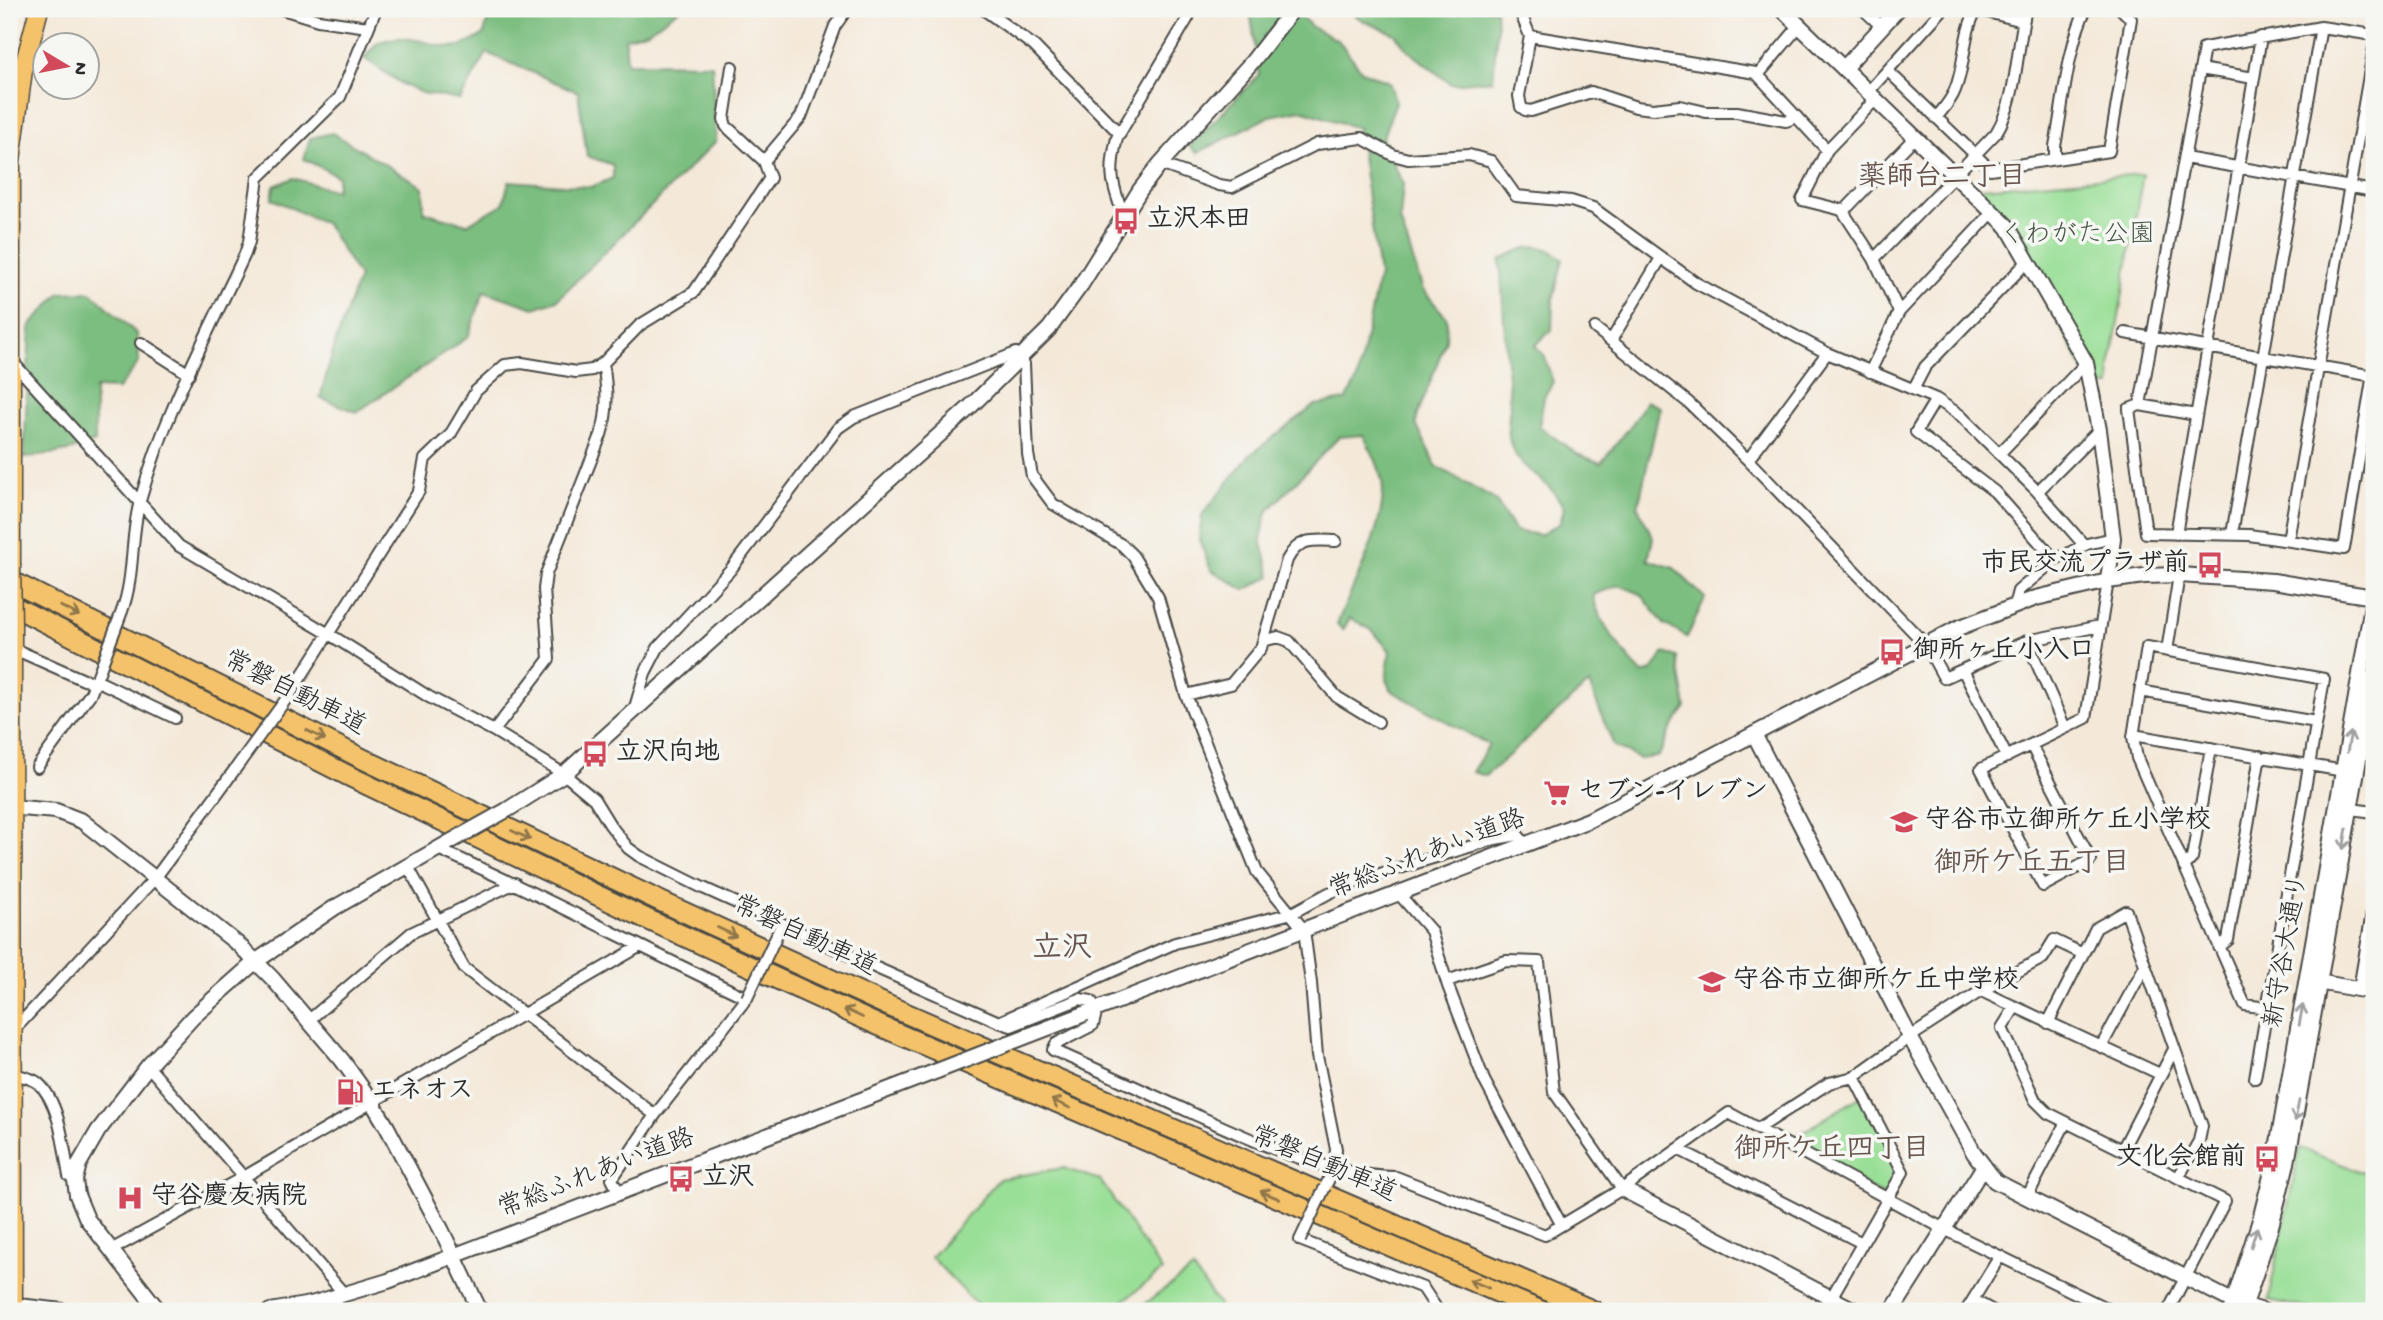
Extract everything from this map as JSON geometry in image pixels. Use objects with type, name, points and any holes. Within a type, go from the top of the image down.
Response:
[{"type":"highway","name":"常磐自動車道","points":[[10,558],[441,797],[901,1011],[1594,1311]]},
{"type":"highway","name":"常磐自動車道","points":[[9,604],[351,777],[653,922],[880,1026],[1541,1311]]},
{"type":"main road","points":[[12,1307],[10,161],[23,70],[39,9]]},
{"type":"street","points":[[282,9],[318,20],[368,27]]},
{"type":"street","points":[[37,767],[90,693],[122,611],[128,590],[139,503],[162,433],[245,254],[257,178],[340,97],[376,9]]},
{"type":"street","points":[[764,160],[801,117],[835,26],[847,9]]},
{"type":"street","points":[[983,9],[1034,46],[1120,134]]},
{"type":"street","points":[[1123,214],[1112,184],[1112,160],[1120,134],[1191,9]]},
{"type":"street","points":[[159,1311],[87,1219],[77,1195],[75,1180],[79,1164],[98,1131],[148,1066],[193,1017],[255,961],[295,932],[564,774],[968,409],[1049,329],[1066,308],[1123,214],[1160,164],[1252,62],[1293,9]]},
{"type":"street","points":[[1519,9],[1530,36],[1519,96],[1521,107],[1525,110],[1531,111],[1591,92],[1644,108],[1680,106],[1786,121],[1797,117]]},
{"type":"street","points":[[1782,9],[2008,227],[2086,363],[2099,430],[2113,538],[2086,718],[1981,769],[2043,886],[2091,860],[2031,745]]},
{"type":"street","points":[[1863,9],[1881,26]]},
{"type":"street","points":[[1844,67],[1898,9]]},
{"type":"street","points":[[1899,312],[1874,259],[1843,212],[1802,200],[1827,150],[1888,71],[1943,9]]},
{"type":"street","points":[[1936,118],[1949,103],[1956,88],[1969,22],[1976,9],[2023,21]]},
{"type":"street","points":[[1874,259],[1954,175],[1976,156],[2004,121],[2012,92],[2026,9]]},
{"type":"street","points":[[2055,159],[2055,146],[2075,41],[2086,9]]},
{"type":"street","points":[[1888,71],[1990,169],[2109,151],[2131,19],[2121,9]]},
{"type":"street","points":[[1758,75],[1800,25]]},
{"type":"street","points":[[2232,534],[2321,27]]},
{"type":"street","points":[[2140,405],[2204,48],[2321,27],[2374,35]]},
{"type":"street","points":[[1530,36],[1758,75],[1827,150]]},
{"type":"street","points":[[2176,534],[2261,37]]},
{"type":"street","points":[[2288,540],[2374,47]]},
{"type":"street","points":[[13,1031],[156,877],[292,691],[419,491],[425,460],[450,435],[476,391],[505,365],[522,363],[576,372],[592,370],[603,363],[640,325],[694,292],[770,178],[764,160],[726,126],[724,119],[732,67]]},
{"type":"street","points":[[2200,69],[2254,78]]},
{"type":"street","points":[[1843,212],[1916,137]]},
{"type":"street","points":[[1160,164],[1231,187],[1317,144],[1362,138],[1394,155],[1408,159],[1469,155],[1491,161],[1516,196],[1571,201],[1593,208],[1696,283],[1827,354],[1936,399],[1960,415],[2038,491],[2084,545]]},
{"type":"street","points":[[2185,158],[2374,191]]},
{"type":"street","points":[[1870,372],[1899,312],[1993,212]]},
{"type":"street","points":[[1612,339],[1661,258]]},
{"type":"street","points":[[1914,388],[1925,367],[2028,261]]},
{"type":"street","points":[[1595,328],[1612,339],[1689,404],[1748,460],[1926,645],[1944,678],[2027,641],[2100,625]]},
{"type":"street","points":[[2125,333],[2374,373],[2344,549],[2232,534],[2146,533],[2129,409],[2140,405],[2196,415]]},
{"type":"street","points":[[141,343],[189,374]]},
{"type":"street","points":[[634,711],[645,673],[657,649],[731,569],[838,428],[854,417],[1016,353],[1024,364],[1028,454],[1032,476],[1053,504],[1122,545],[1133,556],[1158,597],[1186,695],[1257,872],[1304,930],[1317,1056],[1336,1149],[1334,1169],[1300,1240],[1423,1287],[1438,1311]]},
{"type":"street","points":[[1748,460],[1827,354]]},
{"type":"street","points":[[10,358],[179,546],[329,634],[429,697],[494,731],[564,774],[594,799],[628,848],[639,856],[782,926],[1011,1026],[1080,999],[1091,1001],[1097,1009],[1093,1025],[1056,1044],[1054,1050],[1248,1138],[1334,1169],[1371,1177],[1396,1177],[1545,1235],[1622,1189],[1729,1113],[1944,1228],[2112,1311]]},
{"type":"street","points":[[494,731],[549,659],[544,589],[546,574],[607,417],[603,363]]},
{"type":"street","points":[[1999,454],[2086,363]]},
{"type":"street","points":[[1936,399],[1916,432],[1995,492],[2055,560]]},
{"type":"street","points":[[2038,491],[2099,430]]},
{"type":"street","points":[[2014,606],[2018,592],[2055,560],[2084,545],[2113,538]]},
{"type":"street","points":[[1186,695],[1231,684],[1261,648],[1287,559],[1293,548],[1303,542],[1315,540],[1336,541]]},
{"type":"street","points":[[2167,650],[2179,575]]},
{"type":"street","name":"常総ふれあい道路","points":[[270,1311],[345,1295],[453,1257],[1588,820],[1926,645],[1977,620],[2014,606],[2069,589],[2108,581],[2179,575],[2273,581],[2374,596]]},
{"type":"street","name":"新守谷大通り","points":[[2238,1308],[2270,1230],[2287,1163],[2344,771],[2374,596]]},
{"type":"street","points":[[11,635],[84,680],[96,679],[175,718]]},
{"type":"street","points":[[1263,641],[1278,637],[1289,641],[1337,697],[1378,722]]},
{"type":"street","points":[[2027,641],[2065,728]]},
{"type":"street","points":[[2255,1078],[2324,679],[2147,647],[2133,737],[2137,758],[2245,1005],[2267,1008]]},
{"type":"street","points":[[1963,670],[2007,757]]},
{"type":"street","name":"新守谷大通り","points":[[2314,981],[2351,808],[2374,675]]},
{"type":"street","points":[[2140,691],[2316,722]]},
{"type":"street","points":[[1754,734],[1910,1037],[1974,1153],[1995,1181],[2184,1277],[2238,1308],[2263,1311]]},
{"type":"street","points":[[2133,737],[2344,771]]},
{"type":"street","points":[[2185,867],[2192,858],[2211,748]]},
{"type":"street","points":[[2219,947],[2228,940],[2260,757]]},
{"type":"street","points":[[10,807],[70,814],[82,821],[156,877],[255,961],[309,1020],[372,1101],[442,1230],[480,1311]]},
{"type":"street","points":[[2351,808],[2374,812]]},
{"type":"street","points":[[999,1022],[1175,943],[1292,914],[1329,893],[1367,878],[1495,839],[1518,835],[1526,845]]},
{"type":"street","points":[[443,846],[639,947],[747,999]]},
{"type":"street","points":[[407,865],[464,968],[655,1115]]},
{"type":"street","points":[[309,1020],[411,933],[515,883]]},
{"type":"street","points":[[1398,894],[1431,931],[1484,1080],[1561,1224]]},
{"type":"street","points":[[2359,989],[2374,901]]},
{"type":"street","points":[[2048,1023],[2096,928],[2126,911],[2173,1051],[2202,1126],[2199,1141],[2178,1178]]},
{"type":"street","points":[[619,1193],[612,1179],[655,1115],[747,999],[782,926]]},
{"type":"street","points":[[1759,1128],[1829,1083],[1854,1077],[1981,991],[2043,958],[2054,940],[2083,954]]},
{"type":"street","points":[[111,1250],[242,1178],[639,947]]},
{"type":"street","points":[[1447,981],[1506,961],[1539,962],[1554,1093],[1622,1189],[1856,1311]]},
{"type":"street","points":[[2101,1047],[2145,966]]},
{"type":"street","points":[[2314,981],[2374,992]]},
{"type":"street","points":[[1981,991],[2160,1074]]},
{"type":"street","points":[[2015,1007],[2002,1028],[2035,1100],[2049,1113],[2225,1201],[2168,1311]]},
{"type":"street","points":[[2122,1150],[2173,1051]]},
{"type":"street","points":[[148,1066],[345,1295]]},
{"type":"street","points":[[1831,1298],[1903,1172],[1854,1077]]},
{"type":"street","points":[[11,1080],[36,1081],[45,1090],[62,1136],[69,1176],[75,1180]]},
{"type":"street","points":[[2027,1197],[2066,1122]]},
{"type":"street","points":[[1678,1149],[1862,1243]]},
{"type":"street","points":[[1892,1311],[1984,1166]]},
{"type":"street","points":[[1966,1311],[2000,1256]]},
{"type":"street","points":[[1973,1300],[1993,1311]]},
{"type":"street","points":[[12,1307],[63,1311]]},
{"type":"green space","points":[[490,9],[680,9],[648,31],[625,38],[627,63],[712,64],[716,141],[557,300],[534,308],[484,291],[468,337],[357,412],[320,398],[336,341],[359,277],[326,224],[272,199],[274,186],[293,178],[336,191],[338,176],[304,159],[310,138],[332,133],[423,187],[424,212],[467,224],[503,204],[509,181],[591,187],[613,178],[613,165],[587,156],[578,92],[487,53],[460,100],[422,93],[402,84],[364,58],[378,42],[395,38],[451,47],[471,42],[484,34]]},
{"type":"green space","points":[[1250,9],[1293,9],[1312,27],[1339,41],[1362,71],[1389,82],[1396,102],[1382,139],[1403,184],[1400,220],[1423,290],[1447,318],[1446,340],[1416,424],[1436,466],[1495,500],[1515,531],[1540,535],[1560,523],[1564,509],[1546,484],[1517,457],[1508,429],[1510,407],[1500,260],[1525,248],[1546,249],[1563,259],[1553,300],[1552,329],[1535,346],[1544,355],[1553,382],[1544,397],[1539,426],[1577,454],[1601,463],[1634,422],[1646,401],[1660,407],[1638,507],[1653,538],[1648,560],[1674,568],[1705,598],[1687,637],[1664,624],[1641,594],[1619,585],[1593,595],[1606,628],[1642,674],[1652,671],[1664,653],[1677,657],[1686,707],[1670,730],[1659,756],[1640,759],[1614,746],[1589,684],[1485,776],[1472,772],[1489,745],[1392,691],[1386,680],[1390,651],[1373,631],[1350,618],[1343,630],[1337,624],[1375,534],[1383,497],[1379,469],[1363,435],[1339,437],[1267,512],[1261,540],[1271,576],[1245,590],[1211,570],[1199,539],[1202,515],[1250,455],[1315,405],[1346,400],[1357,380],[1379,275],[1358,128],[1301,110],[1270,116],[1197,153],[1190,146],[1259,75]]},
{"type":"green space","points":[[1346,9],[1496,9],[1493,80],[1451,84],[1409,51],[1395,34],[1362,20]]},
{"type":"green space","name":"くわがた公園","points":[[2143,174],[2110,369],[2111,386],[2091,385],[2028,261],[1969,189]]},
{"type":"green space","points":[[91,292],[137,334],[139,362],[118,389],[95,388],[95,442],[68,451],[24,458],[30,326],[60,293]]},
{"type":"green space","points":[[1863,1095],[1903,1172],[1888,1198],[1785,1143]]},
{"type":"green space","points":[[2300,1148],[2374,1177],[2374,1311],[2321,1311],[2268,1300]]},
{"type":"green space","points":[[1063,1168],[1100,1180],[1162,1271],[1110,1311],[983,1311],[931,1257],[999,1179]]},
{"type":"green space","points":[[1193,1269],[1223,1311],[1135,1311]]},
{"type":"place","name":"立沢本田","points":[[1126,221]]},
{"type":"place","name":"市民交流プラザ前","points":[[2210,565]]},
{"type":"place","name":"御所ヶ丘小入口","points":[[1892,652]]},
{"type":"place","name":"立沢向地","points":[[595,754]]},
{"type":"place","name":"セブン-イレブン","points":[[1557,793]]},
{"type":"place","name":"守谷市立御所ケ丘小学校","points":[[1904,822]]},
{"type":"place","name":"守谷市立御所ケ丘中学校","points":[[1712,982]]},
{"type":"place","name":"エネオス","points":[[350,1092]]},
{"type":"place","name":"文化会館前","points":[[2267,1159]]},
{"type":"place","name":"立沢","points":[[681,1179]]},
{"type":"place","name":"守谷慶友病院","points":[[130,1198]]},
{"type":"district","name":"薬師台二丁目","points":[[1942,178]]},
{"type":"district","name":"御所ケ丘五丁目","points":[[2032,864]]},
{"type":"district","name":"立沢","points":[[1062,950]]},
{"type":"district","name":"御所ケ丘四丁目","points":[[1832,1150]]}]
